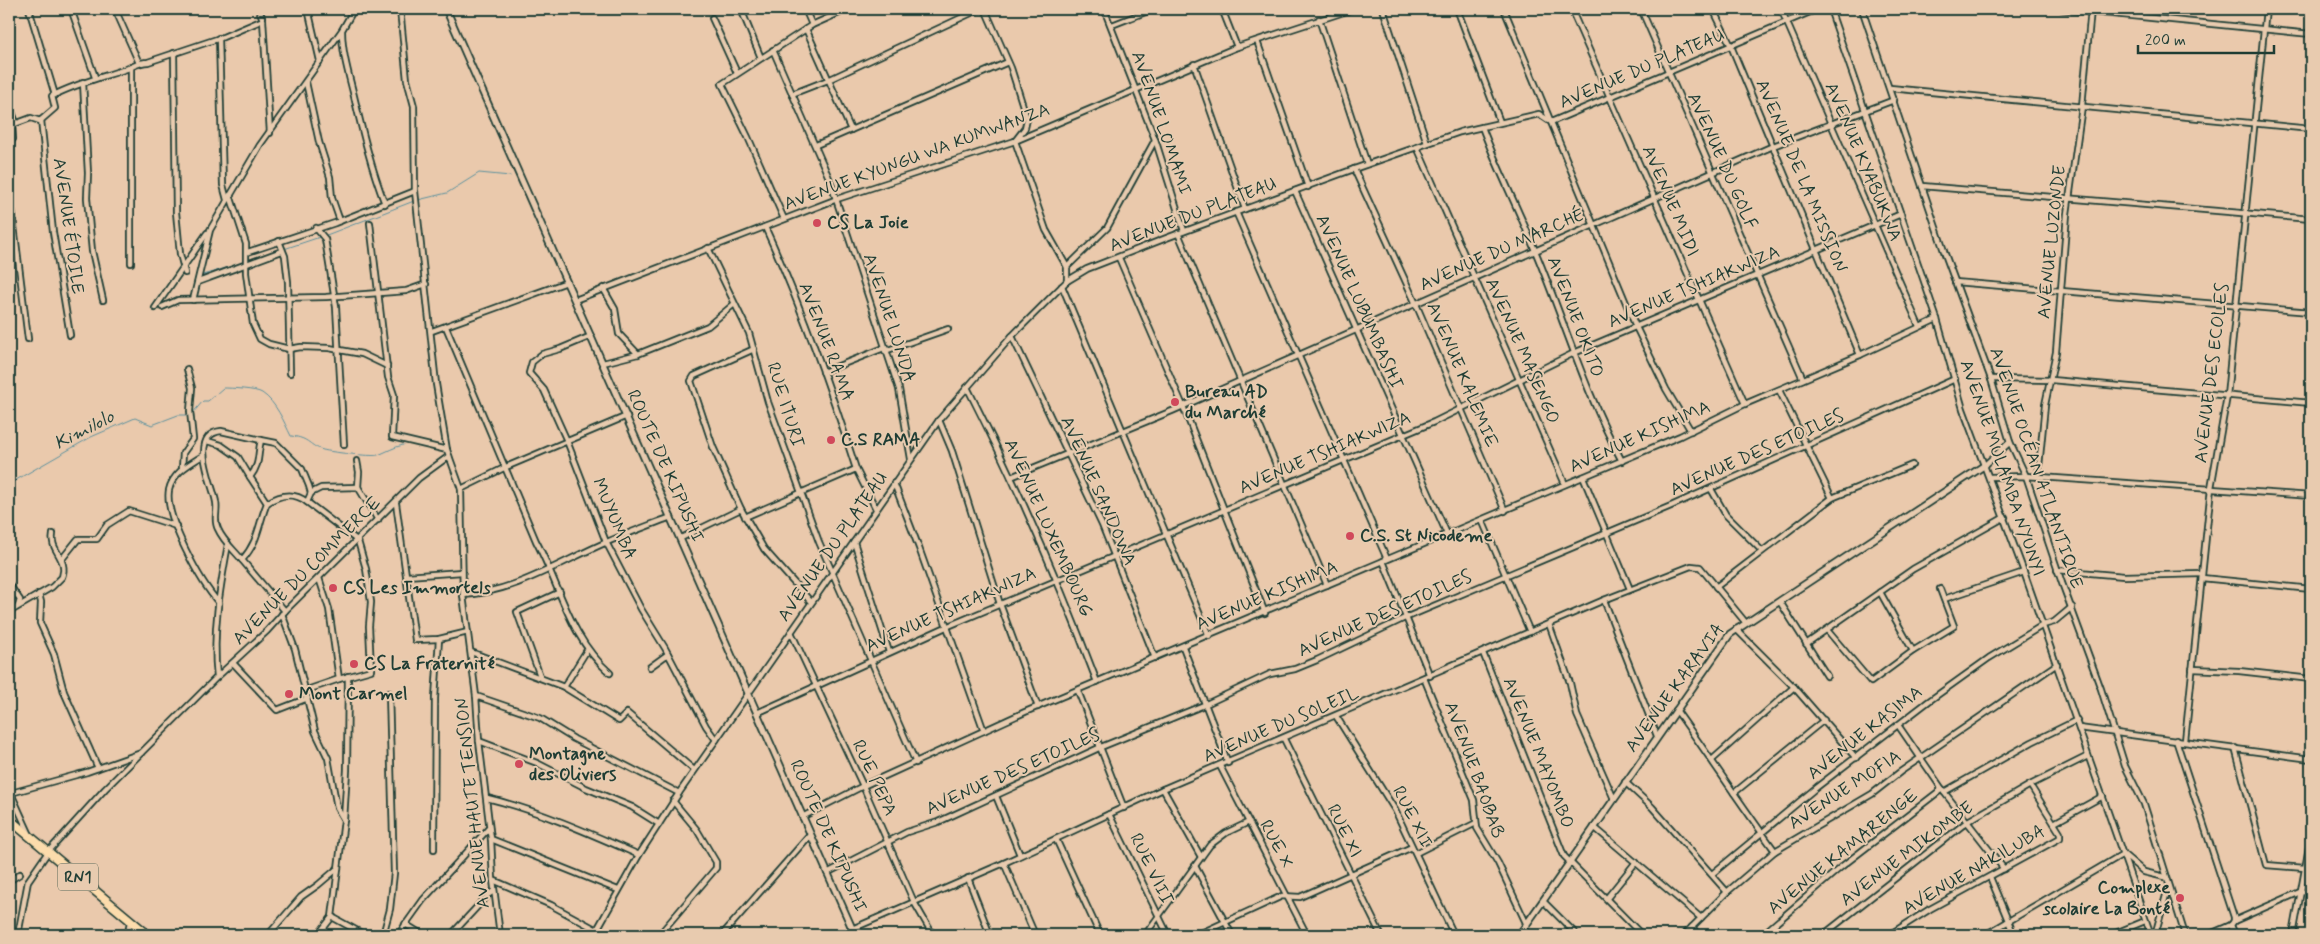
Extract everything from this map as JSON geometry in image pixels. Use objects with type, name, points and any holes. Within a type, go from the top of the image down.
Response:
[{"type":"highway","name":"RN1","points":[[9,819],[148,935]]},
{"type":"main road","name":"ROUTE DE KIPUSHI","points":[[446,9],[855,935]]},
{"type":"main road","name":"AVENUE KARAVIA","points":[[1519,935],[1730,634],[1985,465]]},
{"type":"street","points":[[29,9],[55,95]]},
{"type":"street","points":[[71,9],[95,77]]},
{"type":"street","points":[[115,9],[139,63]]},
{"type":"street","points":[[259,9],[263,20],[270,133]]},
{"type":"street","points":[[308,9],[320,61]]},
{"type":"street","points":[[155,308],[184,264],[210,230],[270,133],[342,30],[354,9]]},
{"type":"street","points":[[400,9],[408,80],[414,106],[415,191],[432,331],[436,384],[449,456],[461,489],[567,440],[627,416]]},
{"type":"street","points":[[742,9],[761,58]]},
{"type":"street","points":[[806,9],[812,25]]},
{"type":"street","points":[[784,219],[722,83],[812,25],[848,9]]},
{"type":"street","points":[[792,94],[828,80],[980,9]]},
{"type":"street","points":[[985,9],[1008,62],[1027,123],[1015,141],[1046,230],[1067,267],[1067,281]]},
{"type":"street","name":"AVENUE LOMAMI","points":[[1104,9],[1112,25],[1155,140],[1184,231]]},
{"type":"street","points":[[1112,25],[1153,9]]},
{"type":"street","points":[[1222,9],[1237,47]]},
{"type":"street","name":"AVENUE KYUNGU WA KUMWANZA","points":[[575,300],[837,199],[1015,141],[1237,47],[1353,9]]},
{"type":"street","points":[[1383,9],[1428,143]]},
{"type":"street","points":[[1457,9],[1500,122]]},
{"type":"street","points":[[1504,9],[1636,327],[1666,389],[1690,431]]},
{"type":"street","name":"AVENUE MIDI","points":[[1571,9],[1745,404]]},
{"type":"street","name":"AVENUE DU GOLF","points":[[1641,9],[1714,174],[1756,276],[1803,379]]},
{"type":"street","name":"AVENUE DE LA MISSION","points":[[1713,9],[1731,46],[1860,355]]},
{"type":"street","name":"AVENUE KYABUKWA","points":[[1781,9],[1919,326]]},
{"type":"street","name":"AVENUE DU PLATEAU","points":[[594,935],[618,890],[678,793],[911,459],[967,387],[1012,336],[1067,281],[1087,270],[1178,233],[1428,143],[1500,122],[1539,114],[1551,122],[1817,9]]},
{"type":"street","name":"AVENUE MULAMBA NYUNYI","points":[[1830,9],[1937,319],[1963,409],[2005,517],[2151,935]]},
{"type":"street","name":"AVENUE OCÉAN ATLANTIQUE","points":[[1862,9],[1955,282],[1991,379],[2010,442],[2026,476],[2125,766],[2144,804],[2168,887],[2185,935]]},
{"type":"street","points":[[2062,9],[2091,10],[2311,34]]},
{"type":"street","name":"AVENUE DES ECOLES","points":[[2184,741],[2211,488],[2227,396],[2234,305],[2266,9]]},
{"type":"street","name":"AVENUE LUZONDE","points":[[2038,477],[2045,405],[2051,380],[2091,10]]},
{"type":"street","points":[[712,18],[737,73]]},
{"type":"street","points":[[1319,19],[1367,164]]},
{"type":"street","points":[[9,143],[13,139],[12,125],[30,118],[41,120],[55,108],[52,96],[95,77],[219,38],[263,20]]},
{"type":"street","points":[[806,29],[851,130]]},
{"type":"street","points":[[342,30],[344,54],[361,126],[375,179],[385,204]]},
{"type":"street","points":[[219,38],[223,185],[227,200]]},
{"type":"street","points":[[1257,41],[1308,187]]},
{"type":"street","name":"AVENUE LUNDA","points":[[773,50],[816,144],[837,199],[885,349],[900,389],[911,459]]},
{"type":"street","points":[[174,53],[176,212],[180,254],[185,273]]},
{"type":"street","points":[[816,144],[1008,62]]},
{"type":"street","points":[[1194,64],[1245,209]]},
{"type":"street","points":[[131,67],[129,247],[131,263]]},
{"type":"street","points":[[83,82],[87,198],[92,251],[103,300]]},
{"type":"street","points":[[306,82],[317,133],[330,177],[332,198],[340,221]]},
{"type":"street","points":[[1890,88],[2311,129]]},
{"type":"street","name":"AVENUE DU MARCHÉ","points":[[1011,477],[1183,406],[1714,174],[1773,146],[1894,100]]},
{"type":"street","points":[[9,104],[16,123]]},
{"type":"street","name":"AVENUE ÉTOILE","points":[[41,120],[53,232],[70,335]]},
{"type":"street","name":"AVENUE OKITO","points":[[1482,127],[1499,172],[1536,252],[1602,423],[1622,461]]},
{"type":"street","points":[[1067,267],[1107,228],[1155,140]]},
{"type":"street","name":"AVENUE MASENGO","points":[[1417,147],[1453,233],[1475,278],[1565,484]]},
{"type":"street","name":"AVENUE KALEMIE","points":[[1354,169],[1416,304],[1505,511]]},
{"type":"street","points":[[9,185],[28,339]]},
{"type":"street","points":[[1922,186],[2069,200],[2311,219]]},
{"type":"street","points":[[248,252],[340,221],[415,191]]},
{"type":"street","name":"AVENUE LUBUMBASHI","points":[[1295,191],[1447,534]]},
{"type":"street","points":[[230,195],[248,252],[246,264],[253,324],[260,339],[269,344],[289,349],[329,348],[362,354],[387,366]]},
{"type":"street","points":[[1236,212],[1344,458],[1385,560],[1405,618],[1430,676]]},
{"type":"street","name":"AVENUE TSHIAKWIZA","points":[[757,713],[946,627],[1167,532],[1225,511],[1403,434],[1461,408],[1574,352],[1699,301],[1901,214]]},
{"type":"street","points":[[370,223],[388,377],[394,395],[392,437],[448,450]]},
{"type":"street","name":"AVENUE RAMA","points":[[765,227],[780,259],[823,372],[856,469],[876,509]]},
{"type":"street","points":[[316,228],[325,239],[333,296],[339,351],[344,445]]},
{"type":"street","points":[[193,300],[210,230]]},
{"type":"street","points":[[1178,233],[1326,585]]},
{"type":"street","points":[[279,241],[287,267],[290,373]]},
{"type":"street","name":"RUE ITURI","points":[[708,248],[733,305],[749,333],[768,402],[800,494],[870,661],[916,763]]},
{"type":"street","points":[[198,282],[282,251]]},
{"type":"street","points":[[1119,258],[1183,406],[1265,612]]},
{"type":"street","points":[[432,331],[567,282]]},
{"type":"street","points":[[1955,282],[2311,312]]},
{"type":"street","points":[[162,306],[172,301],[378,294],[406,291],[426,284]]},
{"type":"street","points":[[1062,286],[1167,532],[1209,636]]},
{"type":"street","points":[[604,288],[615,309],[619,334],[638,354]]},
{"type":"street","points":[[603,363],[638,354],[708,326],[733,305]]},
{"type":"street","name":"AVENUE KISHIMA","points":[[802,816],[863,786],[1038,707],[1622,461],[1937,319]]},
{"type":"street","points":[[446,327],[536,541],[551,569],[572,626],[587,650],[610,673]]},
{"type":"street","points":[[823,372],[885,349],[948,329]]},
{"type":"street","name":"MUYUMBA","points":[[591,336],[535,358],[530,368],[531,377],[544,390],[567,440],[606,542],[641,609],[668,654],[706,726],[716,740]]},
{"type":"street","name":"AVENUE SANDOWA","points":[[1012,336],[1102,525],[1155,658]]},
{"type":"street","points":[[754,349],[694,376],[691,381],[713,447],[745,517],[764,549],[811,602]]},
{"type":"street","points":[[187,369],[192,388],[190,411],[193,439],[183,453],[182,468],[170,489],[176,526],[204,584],[219,603]]},
{"type":"street","name":"AVENUE DES ETOILES","points":[[827,873],[888,841],[996,796],[1101,747],[1204,705],[1270,674],[1304,666],[1405,618],[1711,489],[1955,379]]},
{"type":"street","points":[[1991,379],[2051,380],[2311,403]]},
{"type":"street","name":"AVENUE LUXEMBOURG","points":[[967,387],[1058,579],[1098,682]]},
{"type":"street","points":[[1779,390],[1832,498]]},
{"type":"street","points":[[940,420],[1000,604],[1038,707]]},
{"type":"street","points":[[308,502],[311,494],[302,469],[276,443],[221,431],[211,435],[207,441],[204,455],[205,468],[216,503],[216,526],[228,544],[284,613],[307,690],[315,731],[328,758],[334,797],[344,820]]},
{"type":"street","points":[[250,477],[259,461],[261,440]]},
{"type":"street","points":[[207,441],[221,444],[238,457],[267,503]]},
{"type":"street","points":[[1985,465],[2010,442]]},
{"type":"street","points":[[182,468],[204,455]]},
{"type":"street","name":"AVENUE DU COMMERCE","points":[[18,935],[28,881],[48,852],[105,789],[217,677],[267,631],[419,478],[449,456]]},
{"type":"street","points":[[357,461],[359,472],[358,487],[378,520]]},
{"type":"street","points":[[1716,587],[1832,498],[1912,465]]},
{"type":"street","points":[[745,517],[856,469]]},
{"type":"street","points":[[1990,477],[2026,476],[2311,496]]},
{"type":"street","points":[[1583,477],[1630,589]]},
{"type":"street","points":[[894,483],[984,732]]},
{"type":"street","points":[[311,494],[321,488],[358,487]]},
{"type":"street","name":"AVENUE HAUTE TENSION","points":[[461,489],[463,596],[476,696],[479,741],[491,839],[494,891],[500,935]]},
{"type":"street","points":[[1711,489],[1726,515],[1762,551]]},
{"type":"street","points":[[242,560],[258,538],[260,520],[267,503],[291,494],[299,496],[308,502],[358,541],[366,569],[371,602],[369,626],[372,668],[370,672],[339,678],[307,690]]},
{"type":"street","points":[[396,502],[415,640],[439,639],[468,632]]},
{"type":"street","points":[[681,538],[741,509]]},
{"type":"street","points":[[62,559],[78,539],[97,540],[107,525],[129,511],[176,526]]},
{"type":"street","points":[[463,596],[499,589],[551,569],[606,542],[671,517]]},
{"type":"street","points":[[1806,644],[1913,569],[2005,517]]},
{"type":"street","points":[[1482,520],[1530,632]]},
{"type":"street","points":[[9,612],[56,584],[62,577],[65,568],[52,540],[53,534]]},
{"type":"street","points":[[854,542],[889,652]]},
{"type":"street","points":[[217,677],[215,651],[219,603],[228,544]]},
{"type":"street","name":"AVENUE DU SOLEIL","points":[[852,929],[1020,856],[1164,789],[1630,589],[1696,565],[1746,623]]},
{"type":"street","points":[[2057,570],[2124,576],[2202,576],[2311,589]]},
{"type":"street","points":[[407,576],[462,572]]},
{"type":"street","points":[[1944,599],[2024,572]]},
{"type":"street","points":[[319,578],[329,609],[339,678]]},
{"type":"street","points":[[9,584],[19,596],[20,600],[17,607]]},
{"type":"street","points":[[1827,630],[1869,682],[1872,682],[1913,651],[1954,626],[1940,589]]},
{"type":"street","points":[[540,676],[517,612],[560,592]]},
{"type":"street","points":[[1880,592],[1913,651]]},
{"type":"street","points":[[39,594],[41,602],[40,623],[54,654],[64,692],[98,768]]},
{"type":"street","points":[[1604,600],[1657,736]]},
{"type":"street","points":[[1780,602],[1828,676]]},
{"type":"street","name":"AVENUE KASIMA","points":[[1712,874],[1816,787],[1929,701],[1989,658],[2043,626],[2054,622],[2072,607]]},
{"type":"street","points":[[1549,624],[1570,683],[1577,715],[1614,799]]},
{"type":"street","points":[[1736,629],[1794,687],[1856,758]]},
{"type":"street","name":"RUE PEPA","points":[[791,632],[863,786],[914,902],[933,935]]},
{"type":"street","points":[[434,849],[435,698],[439,639]]},
{"type":"street","points":[[1183,647],[1204,705],[1228,762]]},
{"type":"street","points":[[564,687],[587,650]]},
{"type":"street","points":[[471,652],[540,676],[564,687],[619,721],[627,713],[694,770]]},
{"type":"street","name":"AVENUE MAYOMBO","points":[[1483,653],[1564,856],[1642,935]]},
{"type":"street","points":[[650,667],[668,654]]},
{"type":"street","points":[[232,663],[277,710],[308,698]]},
{"type":"street","name":"AVENUE MOFIA","points":[[1684,935],[1727,892],[1775,851],[1872,794],[2057,664]]},
{"type":"street","points":[[2192,669],[2238,671],[2311,679]]},
{"type":"street","points":[[318,935],[332,917],[344,820],[347,770],[348,676]]},
{"type":"street","name":"AVENUE BAOBAB","points":[[1424,678],[1474,800],[1476,823],[1482,839],[1498,863],[1527,924]]},
{"type":"street","points":[[1712,760],[1794,687]]},
{"type":"street","points":[[1078,691],[1124,808]]},
{"type":"street","points":[[383,935],[390,909],[394,873],[389,692]]},
{"type":"street","points":[[476,696],[540,718],[574,739],[678,793]]},
{"type":"street","points":[[1676,710],[1712,760],[1744,811],[1775,851]]},
{"type":"street","name":"RUE XII","points":[[1336,716],[1385,793],[1454,935]]},
{"type":"street","points":[[1734,793],[1824,720]]},
{"type":"street","name":"AVENUE KAMARENGE","points":[[1762,935],[1855,855],[1943,791],[2032,742],[2077,720]]},
{"type":"street","points":[[1898,725],[1943,791],[2004,869]]},
{"type":"street","points":[[2079,728],[2311,759]]},
{"type":"street","name":"RUE XI","points":[[1284,739],[1381,935]]},
{"type":"street","points":[[2176,740],[2233,923],[2235,935]]},
{"type":"street","points":[[479,741],[537,763],[586,788],[632,807],[659,824]]},
{"type":"street","points":[[2235,748],[2266,865],[2305,868]]},
{"type":"street","points":[[30,835],[10,791],[98,768],[143,752]]},
{"type":"street","name":"AVENUE MIKOMBE","points":[[1823,935],[1968,821],[2088,756]]},
{"type":"street","name":"RUE X","points":[[1220,766],[1307,935]]},
{"type":"street","points":[[1625,782],[1652,807],[1727,892]]},
{"type":"street","points":[[2030,786],[2054,823],[2103,796]]},
{"type":"street","points":[[1164,789],[1200,857]]},
{"type":"street","points":[[996,796],[1020,856]]},
{"type":"street","points":[[487,798],[547,816],[639,855]]},
{"type":"street","points":[[659,935],[716,868],[716,862],[697,830],[673,801]]},
{"type":"street","name":"RUE VIII","points":[[1109,814],[1168,935]]},
{"type":"street","points":[[1145,935],[1200,857],[1218,838],[1250,822]]},
{"type":"street","points":[[1416,854],[1476,823]]},
{"type":"street","name":"AVENUE NAKILUBA","points":[[1889,935],[1930,909],[2060,838],[2054,823]]},
{"type":"street","points":[[1594,827],[1701,918]]},
{"type":"street","points":[[398,935],[423,900],[489,828]]},
{"type":"street","points":[[725,934],[810,835]]},
{"type":"street","points":[[2293,935],[2311,836]]},
{"type":"street","points":[[491,839],[618,890]]},
{"type":"street","points":[[1056,839],[1100,935]]},
{"type":"street","points":[[1197,935],[1225,921],[1288,896],[1300,896],[1412,846]]},
{"type":"street","points":[[1985,935],[2123,854],[2144,872],[2165,877]]},
{"type":"street","points":[[1607,898],[1636,862]]},
{"type":"street","points":[[1004,863],[1035,935]]},
{"type":"street","points":[[1195,866],[1232,935]]},
{"type":"street","points":[[268,935],[301,897],[338,868]]},
{"type":"street","points":[[9,881],[20,874]]},
{"type":"street","points":[[1990,877],[2014,935]]},
{"type":"street","points":[[968,878],[990,935]]},
{"type":"street","points":[[493,880],[551,904],[597,930]]},
{"type":"street","points":[[2155,935],[2168,887]]},
{"type":"street","points":[[451,935],[494,891]]},
{"type":"street","points":[[2208,935],[2300,892],[2311,892]]},
{"type":"street","points":[[1542,901],[1577,935]]},
{"type":"street","points":[[332,917],[365,935]]},
{"type":"street","points":[[128,935],[130,920]]},
{"type":"street","points":[[2112,935],[2145,921]]},
{"type":"street","points":[[405,924],[423,935]]},
{"type":"street","points":[[1692,927],[1698,935]]},
{"type":"waterway","points":[[418,200],[447,193],[479,173],[510,176]]},
{"type":"waterway","points":[[324,236],[414,201]]},
{"type":"waterway","points":[[284,249],[320,237]]},
{"type":"waterway","points":[[206,274],[209,276],[203,275],[245,262]]},
{"type":"waterway","name":"Kimilolo","points":[[192,414],[203,401],[208,401],[223,388],[249,390],[262,393],[267,397],[279,413],[291,436],[302,438],[323,450],[378,455],[403,445]]},
{"type":"waterway","name":"Kimilolo","points":[[9,484],[91,437],[135,418],[152,425],[178,415],[189,415]]},
{"type":"place","name":"CS La Joie","points":[[817,223]]},
{"type":"place","name":"Bureau AD du Marché","points":[[1175,402]]},
{"type":"place","name":"C.S RAMA","points":[[831,440]]},
{"type":"place","name":"C.S. St Nicodeme","points":[[1350,536]]},
{"type":"place","name":"CS Les Immortels","points":[[333,588]]},
{"type":"place","name":"CS La Fraternité","points":[[354,664]]},
{"type":"place","name":"Mont Carmel","points":[[289,694]]},
{"type":"place","name":"Montagne des Oliviers","points":[[519,764]]},
{"type":"place","name":"Complexe scolaire La Bonté","points":[[2180,898]]}]
